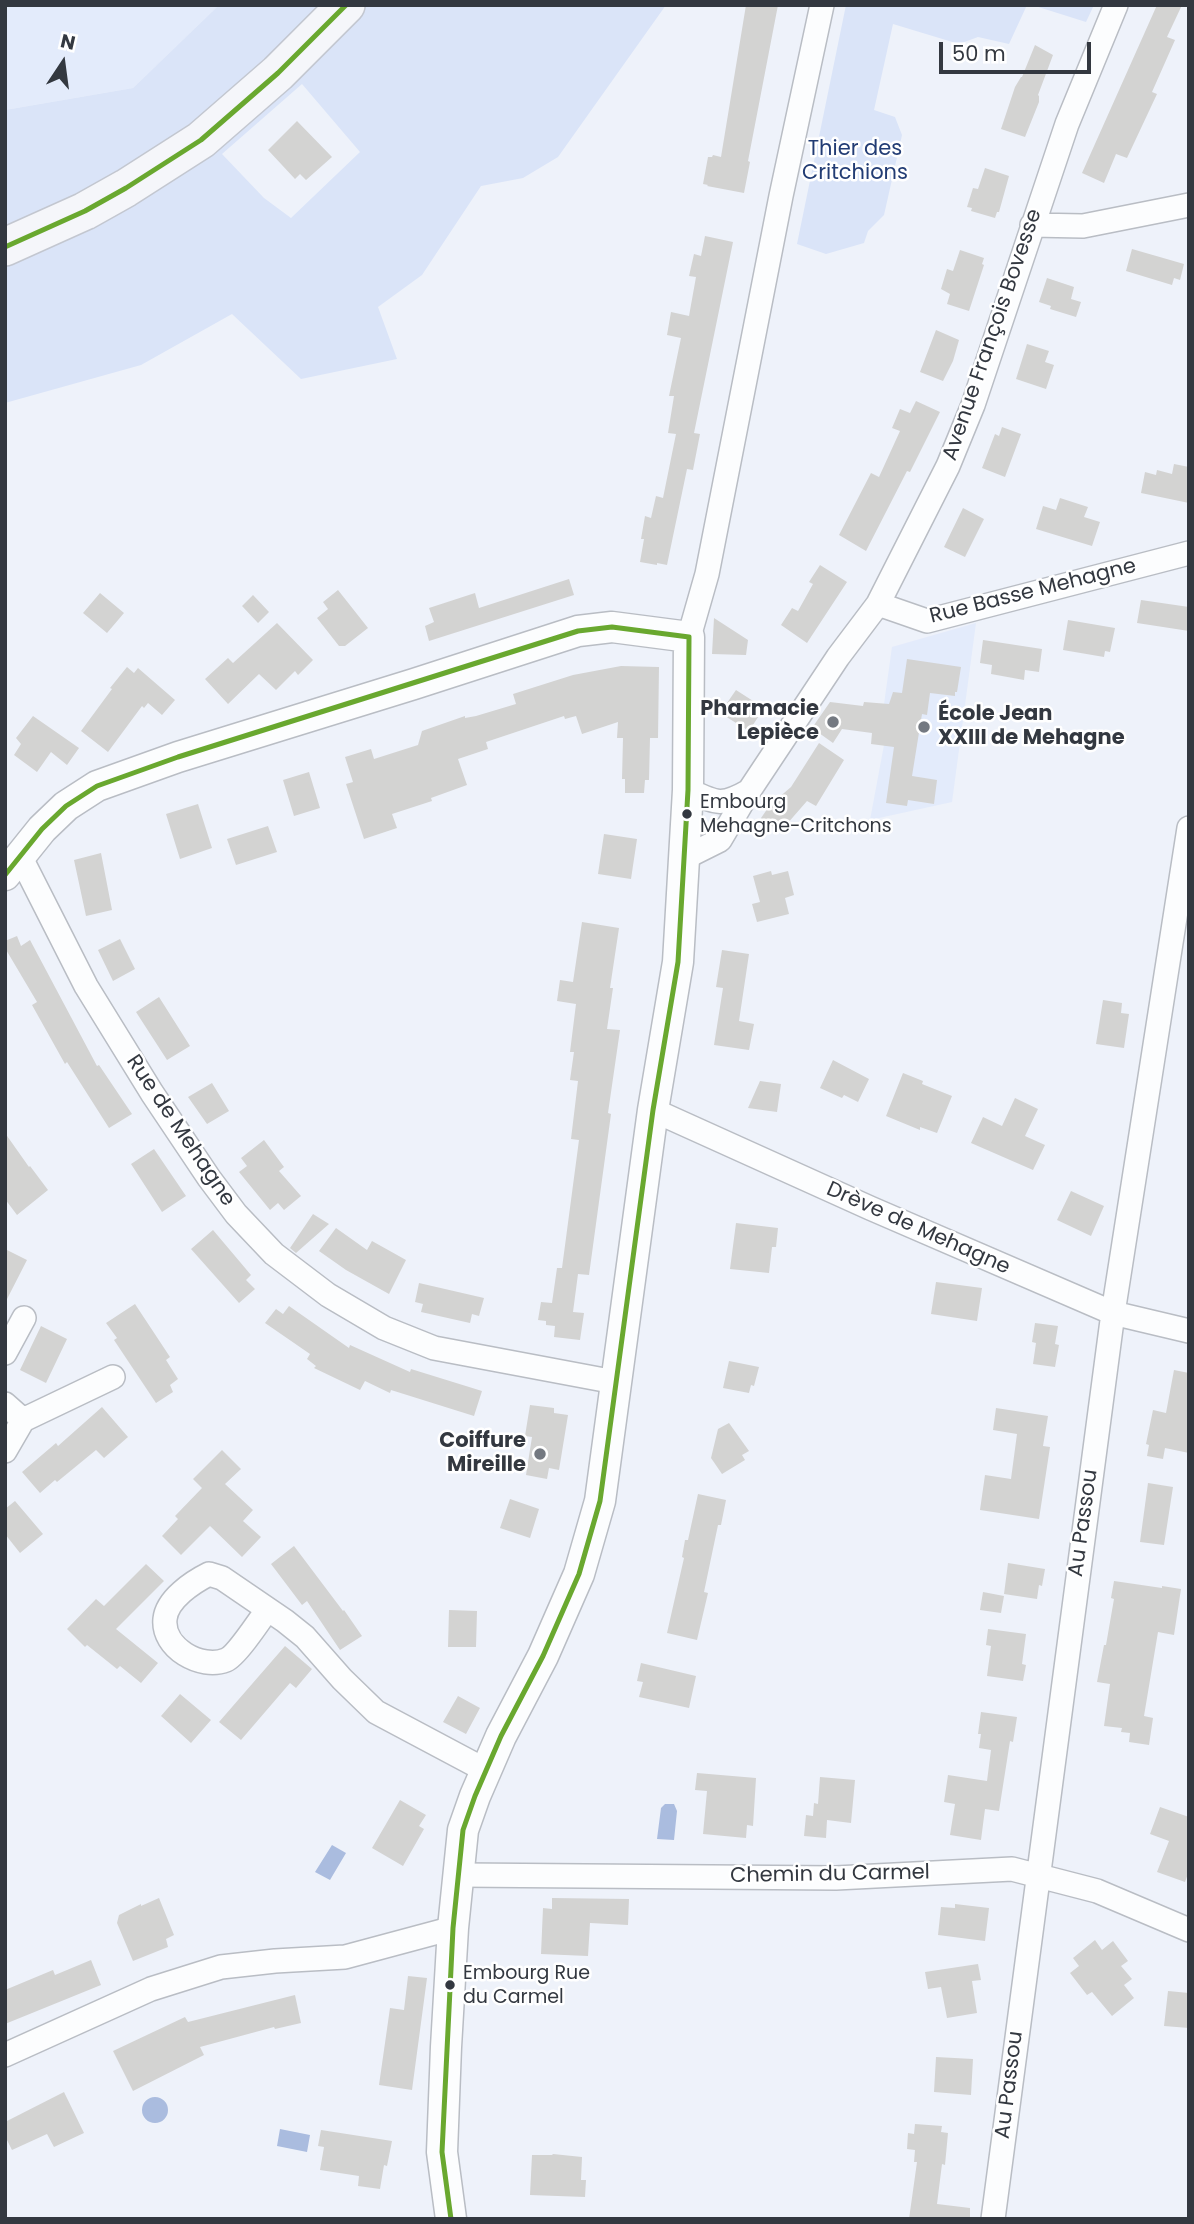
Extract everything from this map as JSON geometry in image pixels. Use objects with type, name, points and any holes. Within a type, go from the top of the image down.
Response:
[{"type":"main road","points":[[5,247],[85,211],[201,140],[278,73],[337,14]]},
{"type":"street","points":[[451,2219],[442,2152],[453,1928],[463,1830],[485,1770],[543,1656],[579,1574],[600,1501],[653,1111],[678,962],[688,790],[689,637],[707,574],[781,196],[822,5]]},
{"type":"street","name":"Avenue François Bovesse","points":[[684,858],[720,840],[749,791],[838,657],[878,604],[948,466],[973,405],[1067,124],[1116,5]]},
{"type":"street","points":[[1032,225],[1083,226],[1189,205]]},
{"type":"street","name":"Rue Basse Mehagne","points":[[878,604],[927,621],[1189,553]]},
{"type":"street","points":[[13,866],[42,829],[66,806],[97,786],[178,757],[578,631],[612,627],[689,637]]},
{"type":"street","points":[[688,790],[706,800],[730,802],[749,791]]},
{"type":"street","name":"Au Passou","points":[[993,2219],[1113,1313],[1189,828]]},
{"type":"street","name":"Rue de Mehagne","points":[[13,866],[152,1093],[209,1178],[236,1214],[274,1254],[328,1294],[384,1328],[434,1348],[615,1382]]},
{"type":"street","name":"Drève de Mehagne","points":[[653,1111],[870,1209],[1113,1313],[1189,1331]]},
{"type":"street","points":[[5,1353],[24,1318]]},
{"type":"street","points":[[5,1451],[23,1420],[113,1377]]},
{"type":"street","points":[[5,1404],[23,1420]]},
{"type":"street","points":[[267,1610],[305,1637],[376,1712],[485,1770]]},
{"type":"street","name":"Chemin du Carmel","points":[[460,1875],[836,1878],[1012,1869],[1097,1891],[1189,1930]]},
{"type":"street","points":[[5,2055],[151,1989],[221,1967],[345,1957],[453,1928]]},
{"type":"shaded area","points":[[5,5],[219,5],[133,88],[5,110]]},
{"type":"shaded area","name":"École Jean XXIII de Mehagne","points":[[976,623],[952,802],[870,820],[884,745],[884,704],[892,647]]},
{"type":"green space","points":[[219,5],[666,5],[558,157],[523,178],[481,186],[422,275],[378,307],[397,359],[301,379],[232,314],[141,365],[5,403],[5,110],[133,88]],"holes":[[[302,84],[360,152],[291,218],[264,198],[222,154]]]},
{"type":"green space","name":"Thier des Critchions","points":[[846,5],[1027,5],[1009,44],[978,37],[959,44],[893,24],[874,110],[895,117],[902,135],[884,215],[868,231],[864,243],[826,254],[797,244]]},
{"type":"green space","points":[[1032,5],[1094,5],[1086,22]]},
{"type":"water","points":[[665,1804],[674,1804],[677,1811],[674,1840],[657,1839],[661,1808]]},
{"type":"water","points":[[332,1845],[346,1853],[330,1880],[315,1872]]},
{"type":"water","points":[[155,2097],[164,2101],[168,2110],[164,2119],[155,2123],[146,2119],[142,2110],[146,2101]]},
{"type":"water","points":[[280,2129],[310,2135],[307,2152],[277,2146]]},
{"type":"building","points":[[746,5],[778,5],[744,193],[703,184],[708,157],[721,157]]},
{"type":"building","points":[[1157,5],[1182,5],[1167,37],[1175,40],[1152,92],[1157,94],[1127,158],[1116,154],[1104,183],[1082,173]]},
{"type":"building","points":[[1035,45],[1053,55],[1025,137],[1001,129],[1015,87]]},
{"type":"building","points":[[297,121],[332,157],[306,180],[300,174],[295,179],[268,150]]},
{"type":"building","points":[[985,168],[1009,176],[995,218],[971,211],[972,208],[967,207],[973,188],[978,189]]},
{"type":"building","points":[[705,236],[733,242],[694,433],[700,434],[693,470],[687,469],[667,565],[657,565],[640,562],[644,539],[641,539],[645,516],[651,518],[656,496],[663,498],[676,434],[668,433],[674,396],[669,396],[681,338],[667,335],[671,312],[689,316],[696,277],[689,276],[694,254],[701,256]]},
{"type":"building","points":[[1132,249],[1184,264],[1180,280],[1174,278],[1172,285],[1126,271]]},
{"type":"building","points":[[960,250],[984,258],[969,311],[947,304],[950,294],[941,289],[947,269],[953,271]]},
{"type":"building","points":[[1047,278],[1074,287],[1071,299],[1081,302],[1076,317],[1050,309],[1051,306],[1039,302]]},
{"type":"building","points":[[936,330],[959,340],[943,381],[920,372]]},
{"type":"building","points":[[1027,344],[1049,351],[1045,362],[1054,365],[1046,389],[1016,379]]},
{"type":"building","points":[[916,401],[940,412],[866,551],[839,535],[871,473],[879,477],[900,431],[892,428],[900,409],[910,413]]},
{"type":"building","points":[[1002,427],[1021,434],[1005,477],[982,468],[995,434],[999,436]]},
{"type":"building","points":[[1174,464],[1189,467],[1189,503],[1141,493],[1145,472],[1156,475],[1157,470],[1172,474]]},
{"type":"building","points":[[1060,498],[1088,507],[1084,517],[1100,522],[1092,546],[1036,529],[1043,506],[1056,510]]},
{"type":"building","points":[[963,508],[984,519],[965,557],[944,547]]},
{"type":"building","points":[[820,565],[847,582],[807,643],[781,625],[792,608],[798,611],[813,584],[809,582]]},
{"type":"building","points":[[569,579],[574,595],[429,641],[425,626],[434,622],[429,608],[475,593],[479,608]]},
{"type":"building","points":[[338,590],[368,628],[345,646],[339,646],[317,618],[328,609],[323,602]]},
{"type":"building","points":[[100,593],[124,613],[107,633],[83,613]]},
{"type":"building","points":[[253,595],[269,612],[258,623],[242,606]]},
{"type":"building","points":[[1141,600],[1189,607],[1189,631],[1137,623]]},
{"type":"building","points":[[714,618],[748,640],[746,655],[712,654]]},
{"type":"building","points":[[1068,620],[1115,628],[1110,652],[1105,651],[1104,657],[1063,650]]},
{"type":"building","points":[[277,623],[313,660],[298,675],[295,671],[276,690],[259,674],[228,704],[205,679],[228,658],[233,663]]},
{"type":"building","points":[[983,640],[1042,649],[1039,672],[1025,670],[1024,680],[991,674],[992,665],[980,663]]},
{"type":"building","points":[[907,659],[961,667],[955,696],[930,693],[927,715],[922,714],[912,776],[937,780],[934,804],[908,800],[907,806],[886,803],[894,747],[871,744],[872,733],[842,729],[833,743],[812,728],[830,702],[863,706],[864,702],[889,704],[893,692],[902,693]]},
{"type":"building","points":[[621,666],[659,667],[658,738],[650,738],[649,780],[645,780],[644,793],[625,793],[625,779],[622,779],[623,738],[617,738],[618,722],[582,734],[576,716],[565,719],[564,716],[486,742],[488,749],[458,759],[467,785],[431,798],[432,801],[392,814],[397,828],[364,839],[346,784],[353,782],[345,757],[371,749],[374,759],[418,745],[422,731],[465,716],[476,716],[516,704],[513,694],[573,675]]},
{"type":"building","points":[[127,667],[134,673],[138,668],[175,700],[162,715],[148,703],[144,708],[142,706],[108,752],[81,731]]},
{"type":"building","points":[[736,690],[764,708],[749,731],[720,713]]},
{"type":"building","points":[[33,716],[79,748],[67,765],[51,752],[37,772],[14,755],[21,744],[16,738]]},
{"type":"building","points":[[819,743],[844,760],[816,806],[807,801],[780,832],[761,818],[770,805],[791,787]]},
{"type":"building","points":[[309,772],[320,808],[294,816],[283,780]]},
{"type":"building","points":[[198,804],[212,848],[180,859],[166,814]]},
{"type":"building","points":[[268,826],[277,852],[236,865],[227,839]]},
{"type":"building","points":[[604,834],[637,839],[631,879],[598,874]]},
{"type":"building","points":[[101,853],[112,910],[86,916],[74,860]]},
{"type":"building","points":[[771,871],[772,875],[788,871],[794,895],[785,898],[789,914],[757,922],[752,904],[760,902],[753,876]]},
{"type":"building","points":[[582,922],[619,928],[607,1029],[620,1030],[589,1275],[578,1274],[573,1312],[584,1313],[580,1340],[554,1337],[555,1326],[538,1320],[541,1302],[552,1303],[557,1268],[562,1268],[579,1140],[571,1139],[578,1081],[570,1080],[574,1052],[570,1052],[576,1004],[557,1001],[560,980],[573,982]]},
{"type":"building","points":[[17,936],[21,946],[30,940],[97,1066],[99,1065],[132,1114],[109,1128],[67,1062],[65,1064],[32,1005],[37,1002],[5,948],[5,941]]},
{"type":"building","points":[[120,939],[135,969],[113,981],[98,950]]},
{"type":"building","points":[[722,950],[749,954],[739,1021],[754,1024],[749,1050],[714,1045],[723,988],[716,987]]},
{"type":"building","points":[[159,997],[190,1046],[167,1060],[136,1012]]},
{"type":"building","points":[[1103,1000],[1122,1003],[1121,1013],[1129,1014],[1124,1048],[1096,1044]]},
{"type":"building","points":[[833,1060],[869,1079],[858,1102],[820,1088]]},
{"type":"building","points":[[903,1073],[952,1096],[937,1133],[920,1127],[920,1130],[886,1116]]},
{"type":"building","points":[[760,1081],[781,1084],[777,1112],[748,1108]]},
{"type":"building","points":[[212,1083],[229,1111],[207,1124],[188,1097]]},
{"type":"building","points":[[1015,1098],[1038,1109],[1025,1136],[1045,1145],[1033,1170],[971,1143],[983,1117],[1002,1126]]},
{"type":"building","points":[[5,1133],[48,1190],[17,1215],[5,1199]]},
{"type":"building","points":[[264,1140],[284,1167],[279,1171],[301,1196],[284,1210],[278,1203],[270,1210],[239,1172],[247,1166],[241,1158]]},
{"type":"building","points":[[154,1149],[186,1196],[162,1212],[131,1164]]},
{"type":"building","points":[[1071,1191],[1104,1206],[1091,1236],[1057,1220]]},
{"type":"building","points":[[313,1214],[329,1224],[296,1253],[290,1248]]},
{"type":"building","points":[[736,1223],[778,1228],[776,1247],[772,1247],[769,1273],[730,1269]]},
{"type":"building","points":[[336,1228],[367,1250],[372,1241],[406,1260],[389,1294],[319,1251]]},
{"type":"building","points":[[213,1230],[251,1275],[246,1280],[255,1289],[239,1303],[191,1249]]},
{"type":"building","points":[[5,1249],[27,1260],[5,1303]]},
{"type":"building","points":[[936,1282],[982,1288],[977,1321],[931,1314]]},
{"type":"building","points":[[419,1283],[484,1298],[479,1316],[472,1314],[470,1323],[421,1312],[423,1304],[415,1302]]},
{"type":"building","points":[[135,1304],[170,1357],[166,1360],[178,1379],[170,1385],[173,1392],[156,1403],[114,1340],[117,1338],[106,1323]]},
{"type":"building","points":[[289,1306],[349,1348],[350,1345],[410,1372],[411,1369],[482,1391],[474,1416],[391,1390],[390,1393],[365,1381],[360,1390],[314,1368],[316,1366],[307,1359],[310,1354],[265,1323],[276,1309],[283,1314]]},
{"type":"building","points":[[1035,1323],[1058,1326],[1055,1344],[1059,1345],[1055,1367],[1033,1364]]},
{"type":"building","points":[[41,1326],[67,1339],[46,1383],[20,1370]]},
{"type":"building","points":[[729,1361],[759,1367],[754,1386],[751,1385],[749,1393],[723,1388]]},
{"type":"building","points":[[1174,1370],[1189,1373],[1189,1453],[1165,1448],[1163,1459],[1147,1456],[1149,1445],[1146,1444],[1153,1410],[1166,1413]]},
{"type":"building","points":[[530,1405],[554,1408],[554,1413],[568,1415],[559,1470],[549,1468],[547,1479],[526,1475],[532,1437],[525,1436]]},
{"type":"building","points":[[102,1407],[128,1437],[104,1458],[96,1450],[40,1493],[22,1472],[56,1443],[58,1446]]},
{"type":"building","points":[[996,1408],[1048,1416],[1043,1446],[1050,1447],[1039,1519],[980,1510],[985,1475],[1011,1479],[1017,1434],[993,1430]]},
{"type":"building","points":[[729,1423],[749,1451],[742,1455],[745,1460],[722,1474],[711,1458],[718,1429]]},
{"type":"building","points":[[222,1450],[241,1469],[225,1484],[253,1510],[243,1521],[261,1537],[242,1557],[210,1526],[181,1555],[162,1536],[178,1519],[175,1516],[202,1488],[193,1479]]},
{"type":"building","points":[[1148,1483],[1173,1487],[1164,1545],[1140,1542]]},
{"type":"building","points":[[698,1494],[726,1500],[704,1592],[708,1593],[697,1640],[667,1633],[684,1558],[685,1540],[688,1540]]},
{"type":"building","points":[[510,1499],[539,1509],[530,1538],[500,1528]]},
{"type":"building","points":[[15,1501],[43,1534],[20,1553],[5,1534],[5,1509]]},
{"type":"building","points":[[294,1546],[362,1636],[340,1650],[307,1601],[302,1605],[271,1564]]},
{"type":"building","points":[[1008,1563],[1045,1569],[1037,1599],[1004,1594]]},
{"type":"building","points":[[146,1564],[164,1581],[116,1629],[158,1663],[141,1683],[120,1666],[117,1669],[87,1645],[85,1647],[67,1629],[96,1599],[104,1606]]},
{"type":"building","points":[[1114,1581],[1181,1589],[1174,1635],[1158,1632],[1144,1716],[1153,1718],[1149,1745],[1129,1742],[1130,1733],[1121,1732],[1122,1728],[1104,1726],[1110,1684],[1097,1682],[1114,1599],[1111,1598]]},
{"type":"building","points":[[983,1592],[1004,1596],[1001,1613],[980,1610]]},
{"type":"building","points":[[449,1610],[477,1611],[476,1647],[448,1647]]},
{"type":"building","points":[[988,1629],[1026,1634],[1023,1681],[987,1676],[991,1646],[986,1645]]},
{"type":"building","points":[[285,1646],[312,1669],[296,1688],[290,1683],[241,1740],[219,1722]]},
{"type":"building","points":[[641,1663],[696,1676],[689,1708],[639,1697],[643,1682],[637,1681]]},
{"type":"building","points":[[180,1694],[211,1720],[191,1743],[161,1716]]},
{"type":"building","points":[[458,1696],[480,1708],[466,1734],[443,1722]]},
{"type":"building","points":[[981,1712],[1017,1717],[1013,1742],[1010,1741],[999,1811],[985,1809],[981,1840],[950,1835],[955,1804],[944,1802],[948,1775],[987,1781],[991,1750],[979,1748]]},
{"type":"building","points":[[697,1773],[756,1778],[753,1826],[747,1825],[746,1838],[703,1834],[707,1791],[695,1790]]},
{"type":"building","points":[[820,1777],[855,1780],[851,1823],[827,1820],[826,1838],[804,1836],[806,1815],[813,1816],[814,1803],[818,1804]]},
{"type":"building","points":[[400,1800],[426,1815],[419,1826],[424,1829],[403,1866],[372,1848]]},
{"type":"building","points":[[1160,1807],[1189,1817],[1189,1871],[1185,1882],[1157,1872],[1169,1841],[1150,1834]]},
{"type":"building","points":[[159,1898],[174,1935],[166,1939],[168,1947],[133,1961],[117,1923],[119,1915]]},
{"type":"building","points":[[552,1898],[629,1899],[628,1925],[590,1923],[588,1956],[541,1954],[543,1908],[552,1909]]},
{"type":"building","points":[[955,1904],[989,1908],[985,1941],[938,1935],[941,1907],[955,1908]]},
{"type":"building","points":[[1095,1940],[1102,1950],[1113,1941],[1128,1961],[1121,1966],[1132,1979],[1124,1985],[1134,1998],[1112,2016],[1092,1992],[1087,1995],[1070,1973],[1079,1966],[1073,1958]]},
{"type":"building","points":[[91,1960],[101,1985],[5,2024],[5,1990],[53,1970],[55,1975]]},
{"type":"building","points":[[978,1964],[981,1980],[972,1981],[977,2013],[947,2018],[941,1987],[928,1989],[925,1972]]},
{"type":"building","points":[[408,1976],[427,1978],[412,2090],[379,2085],[390,2008],[404,2010]]},
{"type":"building","points":[[1168,1991],[1189,1993],[1189,2028],[1164,2026]]},
{"type":"building","points":[[295,1995],[301,2023],[275,2029],[274,2027],[200,2047],[204,2055],[133,2091],[113,2051],[185,2017],[188,2022]]},
{"type":"building","points":[[936,2057],[973,2059],[971,2095],[934,2092]]},
{"type":"building","points":[[64,2092],[84,2133],[54,2147],[47,2134],[12,2150],[5,2136],[5,2122]]},
{"type":"building","points":[[915,2124],[942,2126],[941,2132],[948,2133],[937,2204],[970,2208],[970,2219],[909,2219],[917,2162],[914,2162],[915,2150],[907,2149],[908,2133],[914,2134]]},
{"type":"building","points":[[321,2130],[392,2141],[380,2189],[358,2186],[359,2176],[320,2170],[324,2147],[318,2146]]},
{"type":"building","points":[[532,2155],[582,2157],[581,2180],[586,2180],[585,2197],[530,2195]]},
{"type":"transit line","points":[[5,247],[85,211],[201,140],[278,73],[346,5]]},
{"type":"transit line","points":[[5,875],[42,829],[66,806],[97,786],[178,757],[578,631],[612,627],[689,637]]},
{"type":"transit line","points":[[451,2219],[442,2152],[453,1928],[463,1830],[501,1736],[543,1656],[579,1574],[600,1501],[653,1110],[678,962],[688,790],[689,637]]},
{"type":"place","name":"Pharmacie Lepièce","points":[[833,722]]},
{"type":"place","name":"École Jean XXIII de Mehagne","points":[[924,727]]},
{"type":"place","name":"Embourg Mehagne-Critchons","points":[[687,814]]},
{"type":"place","name":"Coiffure Mireille","points":[[540,1454]]},
{"type":"place","name":"Embourg Rue du Carmel","points":[[450,1985]]}]
